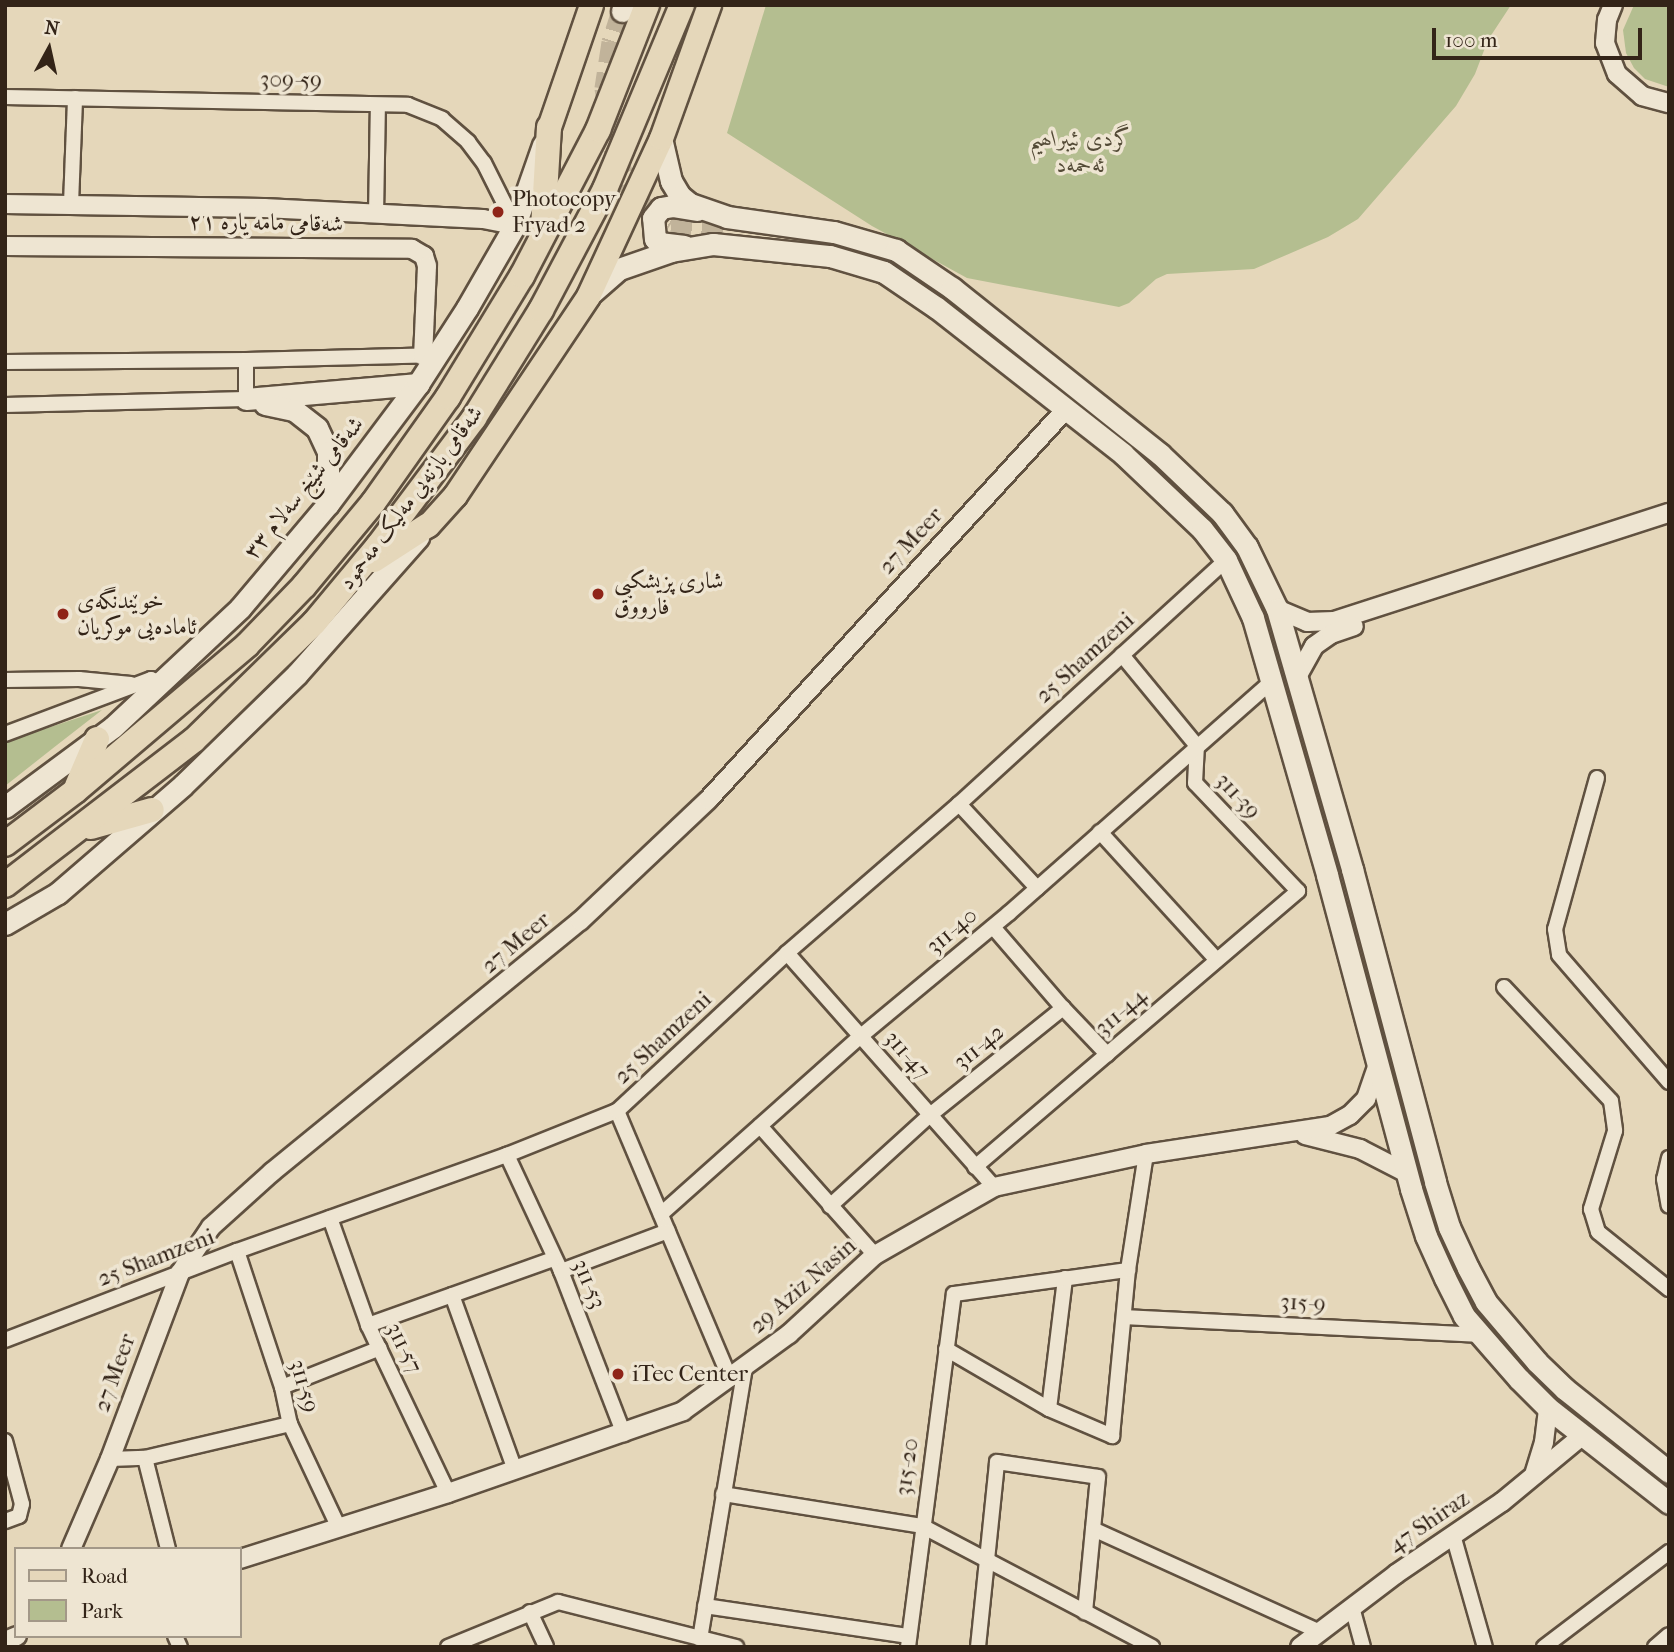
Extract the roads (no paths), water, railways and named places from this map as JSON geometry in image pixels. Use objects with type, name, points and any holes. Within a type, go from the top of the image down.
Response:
[{"type":"highway","name":"شەقامی بازنەیی مەلیک مەحمود","points":[[5,844],[75,791],[247,645],[304,586],[373,503],[448,397],[542,238],[598,130],[648,5]]},
{"type":"highway","name":"شەقامی بازنەیی مەلیک مەحمود","points":[[5,885],[194,740],[314,623],[359,570],[474,418],[541,310],[605,189],[682,5]]},
{"type":"highway","points":[[542,238],[549,127]]},
{"type":"highway","points":[[359,570],[428,525]]},
{"type":"highway","points":[[75,791],[97,739]]},
{"type":"highway","points":[[80,830],[152,810]]},
{"type":"main road","points":[[549,127],[591,5]]},
{"type":"main road","points":[[5,923],[58,893],[183,785],[297,674],[455,495],[588,296],[661,138],[709,5]]},
{"type":"main road","name":"شەقامی شێخ سەلام ٣٣","points":[[5,807],[97,739],[240,608],[328,503],[418,384],[430,355],[515,225],[549,127]]},
{"type":"main road","points":[[661,138],[671,181],[680,195],[702,210]]},
{"type":"main road","points":[[1162,488],[937,308],[884,272],[858,262],[805,253],[740,245],[694,246],[661,243],[655,239],[653,218],[661,208],[672,206],[864,238],[896,250],[952,288],[1199,488],[1247,547],[1277,609],[1352,869],[1449,1227],[1486,1302],[1514,1338],[1565,1389],[1666,1469],[1646,1486]]},
{"type":"main road","points":[[726,229],[792,236],[887,260],[952,303],[1116,435],[1202,529],[1226,561],[1253,618],[1272,681],[1426,1236],[1464,1316],[1480,1335],[1548,1408],[1669,1503]]},
{"type":"main road","points":[[588,296],[619,269],[694,246]]},
{"type":"main road","points":[[246,399],[418,384]]},
{"type":"main road","points":[[246,399],[294,410],[317,428],[328,453],[328,503]]},
{"type":"main road","points":[[1327,875],[1352,869]]},
{"type":"street","points":[[1596,5],[1612,64],[1624,83],[1642,96],[1669,103]]},
{"type":"street","points":[[1605,43],[1607,20],[1613,5]]},
{"type":"street","name":"309-59","points":[[5,97],[408,105],[442,119],[459,134],[484,163],[515,225]]},
{"type":"street","points":[[71,204],[75,98]]},
{"type":"street","points":[[376,215],[378,105]]},
{"type":"street","name":"شەقامی مامە یارە ٢١","points":[[5,204],[250,207],[466,218],[515,225]]},
{"type":"street","name":"شەقامی مامە یارە ٢١","points":[[5,246],[412,249],[419,251],[426,261],[430,355]]},
{"type":"street","points":[[5,362],[430,355]]},
{"type":"street","points":[[5,405],[246,399],[246,360]]},
{"type":"street","name":"27 Meer","points":[[72,1547],[110,1459],[180,1273],[211,1227],[261,1181],[580,921],[708,800],[1066,409]]},
{"type":"street","points":[[1277,609],[1307,622],[1334,621],[1669,513]]},
{"type":"street","points":[[1297,677],[1314,646],[1337,631],[1669,523]]},
{"type":"street","name":"25 Shamzeni","points":[[5,1340],[237,1251],[507,1155],[617,1111],[787,953],[959,804],[1226,561]]},
{"type":"street","points":[[1122,655],[1197,746]]},
{"type":"street","points":[[5,680],[79,679],[136,685]]},
{"type":"street","points":[[5,734],[151,679],[160,683]]},
{"type":"street","name":"311-40","points":[[661,1214],[1272,681]]},
{"type":"street","name":"311-39","points":[[1197,746],[1195,783],[1298,891]]},
{"type":"street","points":[[1597,778],[1555,929],[1559,956],[1669,1082]]},
{"type":"street","points":[[959,804],[1037,888]]},
{"type":"street","points":[[1100,832],[1217,961]]},
{"type":"street","name":"311-44","points":[[975,1167],[1298,891]]},
{"type":"street","points":[[993,927],[1107,1054]]},
{"type":"street","name":"311-47","points":[[787,953],[994,1186]]},
{"type":"street","points":[[1504,987],[1611,1101],[1615,1131],[1591,1209],[1598,1232],[1669,1289]]},
{"type":"street","name":"311-42","points":[[830,1206],[930,1115],[1063,1008]]},
{"type":"street","name":"29 Aziz Nasin","points":[[242,1558],[515,1471],[683,1411],[789,1334],[875,1255],[994,1186],[1146,1154],[1330,1126],[1350,1115],[1372,1088],[1378,1063]]},
{"type":"street","points":[[617,1111],[667,1231],[737,1374],[723,1493],[700,1639]]},
{"type":"street","points":[[760,1126],[875,1255]]},
{"type":"street","name":"29 Aziz Nasin","points":[[1291,1134],[1352,1146],[1407,1172]]},
{"type":"street","points":[[946,1349],[1049,1409],[1112,1436],[1128,1270],[1146,1154]]},
{"type":"street","name":"311-53","points":[[507,1155],[557,1265],[624,1434]]},
{"type":"street","points":[[1669,1158],[1664,1179],[1669,1206]]},
{"type":"street","name":"311-57","points":[[330,1218],[368,1325],[448,1493]]},
{"type":"street","points":[[368,1325],[452,1295],[667,1231]]},
{"type":"street","name":"311-59","points":[[237,1251],[282,1387],[290,1424],[339,1528]]},
{"type":"street","points":[[1049,1409],[1065,1278],[1128,1270]]},
{"type":"street","name":"315-20","points":[[908,1641],[954,1293],[1065,1278]]},
{"type":"street","points":[[452,1295],[515,1471]]},
{"type":"street","name":"315-9","points":[[1125,1317],[1480,1335]]},
{"type":"street","points":[[282,1387],[380,1348]]},
{"type":"street","points":[[1534,1475],[1544,1442],[1548,1408]]},
{"type":"street","points":[[110,1459],[145,1458],[290,1424]]},
{"type":"street","name":"47 Shiraz","points":[[1300,1647],[1534,1475],[1583,1435]]},
{"type":"street","points":[[6,1446],[22,1504],[12,1518]]},
{"type":"street","points":[[145,1458],[167,1547]]},
{"type":"street","points":[[978,1647],[997,1462],[1098,1477],[1085,1612]]},
{"type":"street","points":[[723,1493],[922,1525],[1085,1612],[1133,1642],[1152,1647]]},
{"type":"street","points":[[1093,1529],[1320,1632]]},
{"type":"street","points":[[1453,1535],[1485,1647]]},
{"type":"street","points":[[1544,1647],[1669,1552]]},
{"type":"street","points":[[448,1647],[558,1601],[736,1647]]},
{"type":"street","points":[[705,1606],[908,1641]]},
{"type":"street","points":[[1352,1607],[1363,1647]]},
{"type":"street","points":[[530,1612],[546,1647]]},
{"type":"street","points":[[1654,1647],[1669,1635]]},
{"type":"tunnel","points":[[622,11],[612,42],[605,88],[615,154],[629,188],[643,206],[671,224],[726,229]]},
{"type":"place","name":"Photocopy Fryad 2","points":[[498,212]]},
{"type":"place","name":"شاری پزیشکیی فارووق","points":[[598,594]]},
{"type":"place","name":"خوێندنگەی ئامادەیی موکریان","points":[[63,614]]},
{"type":"place","name":"iTec Center","points":[[618,1374]]},
{"type":"park label","name":"گردی ئیبراھیم ئەحمەد","points":[[1081,152]]}]
